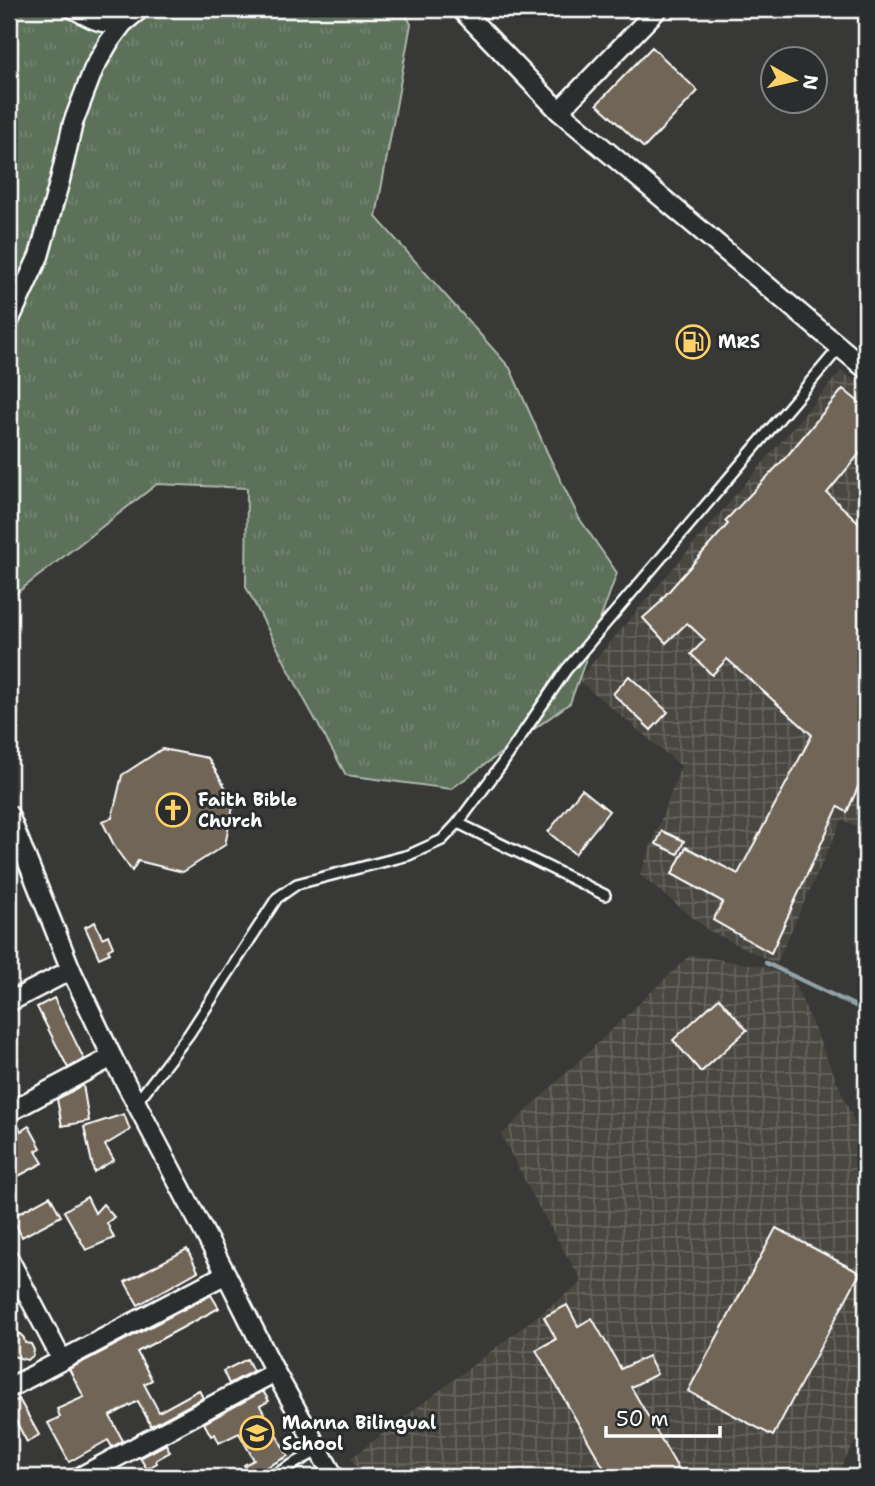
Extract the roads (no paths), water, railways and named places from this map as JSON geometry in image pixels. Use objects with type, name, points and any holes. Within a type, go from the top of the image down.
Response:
[{"type":"street","points":[[74,9],[95,21],[106,24],[123,23]]},
{"type":"street","points":[[9,321],[39,256],[73,123],[93,68],[123,23],[140,9]]},
{"type":"street","points":[[461,9],[559,111],[866,369]]},
{"type":"street","points":[[559,111],[658,9]]},
{"type":"street","points":[[9,815],[71,970],[112,1057],[275,1371],[334,1477]]},
{"type":"street","points":[[9,1002],[71,970]]},
{"type":"street","points":[[9,1112],[112,1057]]},
{"type":"street","points":[[9,1259],[62,1360]]},
{"type":"street","points":[[9,1388],[226,1274]]},
{"type":"street","points":[[80,1477],[275,1371]]},
{"type":"lane","points":[[136,1103],[189,1034],[277,898],[297,884],[409,855],[442,840],[458,823],[566,670],[840,347]]},
{"type":"lane","points":[[458,823],[605,895]]},
{"type":"lane","points":[[270,1477],[319,1450]]},
{"type":"waterway","points":[[766,963],[866,1011]]},
{"type":"place","name":"MRS","points":[[693,342]]},
{"type":"place","name":"Faith Bible Church","points":[[173,810]]},
{"type":"place","name":"Manna Bilingual School","points":[[257,1433]]}]
